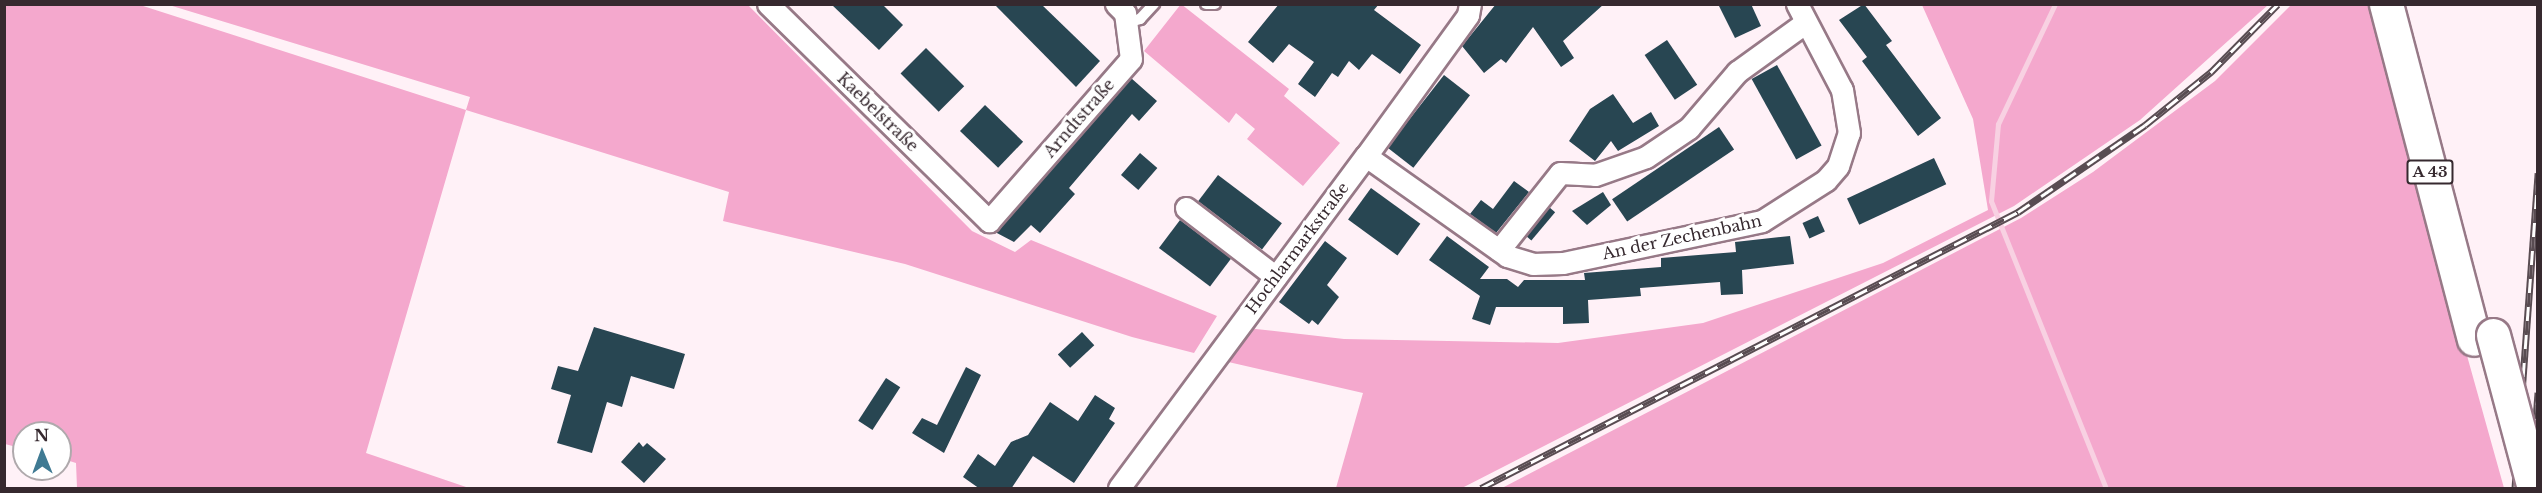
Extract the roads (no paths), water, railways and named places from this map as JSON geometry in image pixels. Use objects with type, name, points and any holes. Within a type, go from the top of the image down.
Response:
[{"type":"highway","name":"A 43","points":[[2386,4],[2483,337],[2534,489]]},
{"type":"highway","name":"A 43","points":[[2403,4],[2517,489]]},
{"type":"street","name":"Kaebelstraße","points":[[768,4],[989,221]]},
{"type":"street","name":"Hochlarmarkstraße","points":[[1119,489],[1366,156],[1468,15],[1470,4]]},
{"type":"street","name":"An der Zechenbahn","points":[[1366,156],[1519,262],[1563,263],[1762,221],[1809,194],[1838,166],[1850,123],[1842,90],[1802,13]]},
{"type":"street","points":[[1499,250],[1560,173],[1595,176],[1646,158],[1689,128],[1737,72],[1802,13]]},
{"type":"street","name":"Arndtstraße","points":[[989,221],[1131,59],[1121,14]]},
{"type":"street","points":[[1186,208],[1276,277]]},
{"type":"lane","points":[[1121,14],[1140,19],[1154,4]]},
{"type":"lane","points":[[1206,4],[1215,4]]},
{"type":"waterway","points":[[2055,4],[1998,124],[1991,201],[2106,488]]},
{"type":"railway","points":[[1481,488],[2018,212],[2145,125],[2211,72],[2278,4]]},
{"type":"railway","points":[[2515,488],[2538,173]]},
{"type":"railway","points":[[2531,488],[2538,392]]}]
